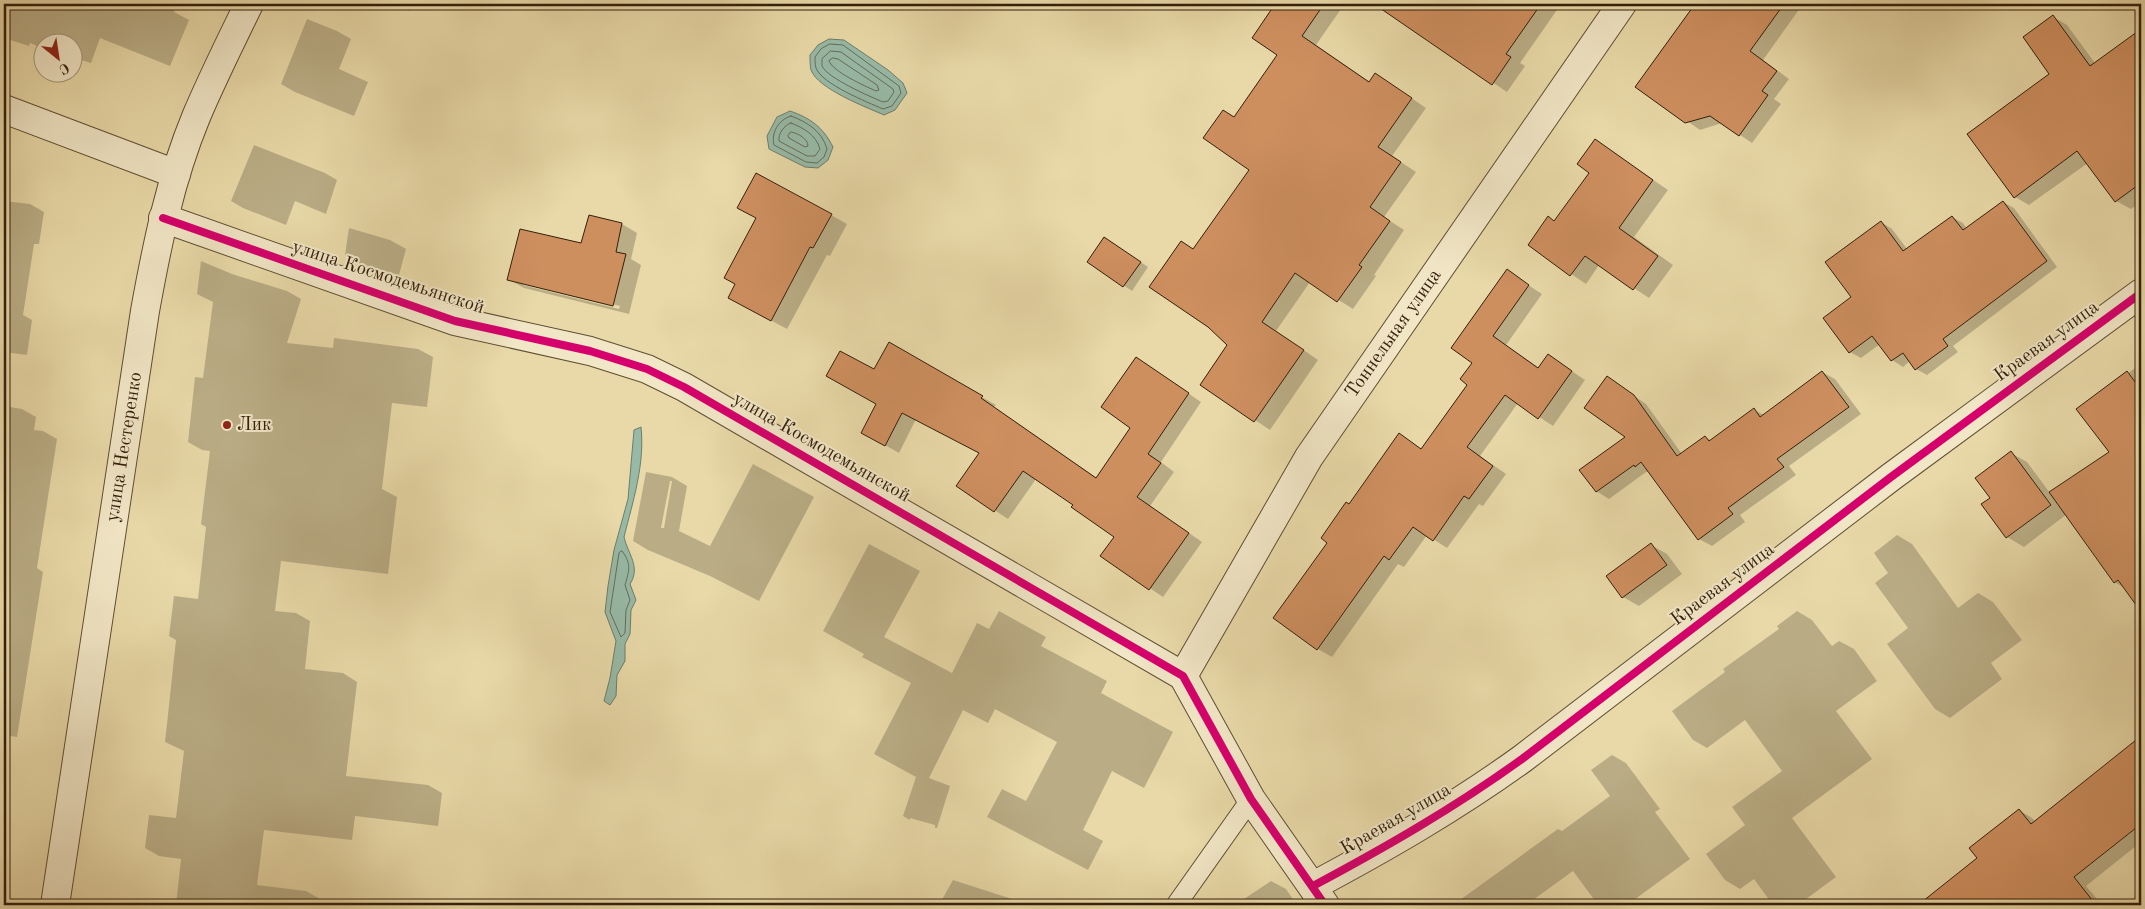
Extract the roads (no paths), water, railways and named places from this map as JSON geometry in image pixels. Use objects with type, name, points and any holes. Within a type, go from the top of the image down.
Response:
[{"type":"street","name":"улица Нестеренко","points":[[55,905],[145,312],[163,218],[196,117],[249,4]]},
{"type":"street","name":"Тоннельная улица","points":[[1183,676],[1309,457],[1622,4]]},
{"type":"street","points":[[4,108],[176,174]]},
{"type":"street","name":"улица Космодемьянской","points":[[163,218],[455,321],[590,351],[648,369],[684,387],[1183,676]]},
{"type":"street","name":"Краевая улица","points":[[1319,896],[1407,835],[1474,794],[1522,760],[1891,477],[2141,293]]},
{"type":"street","points":[[1183,676],[1251,799],[1319,896]]},
{"type":"lane","points":[[1176,905],[1251,799]]},
{"type":"water","points":[[829,39],[844,40],[888,70],[903,83],[907,93],[895,110],[884,115],[843,97],[815,77],[811,70],[810,55],[818,45]]},
{"type":"water","points":[[790,111],[815,124],[825,134],[833,147],[828,160],[818,168],[805,167],[769,149],[767,136],[777,117]]},
{"type":"water","points":[[641,427],[640,469],[624,537],[633,560],[634,572],[630,584],[636,600],[631,610],[630,634],[625,644],[625,661],[617,675],[616,696],[610,705],[604,701],[616,641],[605,612],[614,550],[628,499],[634,430]]},
{"type":"place","name":"Лик","points":[[227,425]]}]
